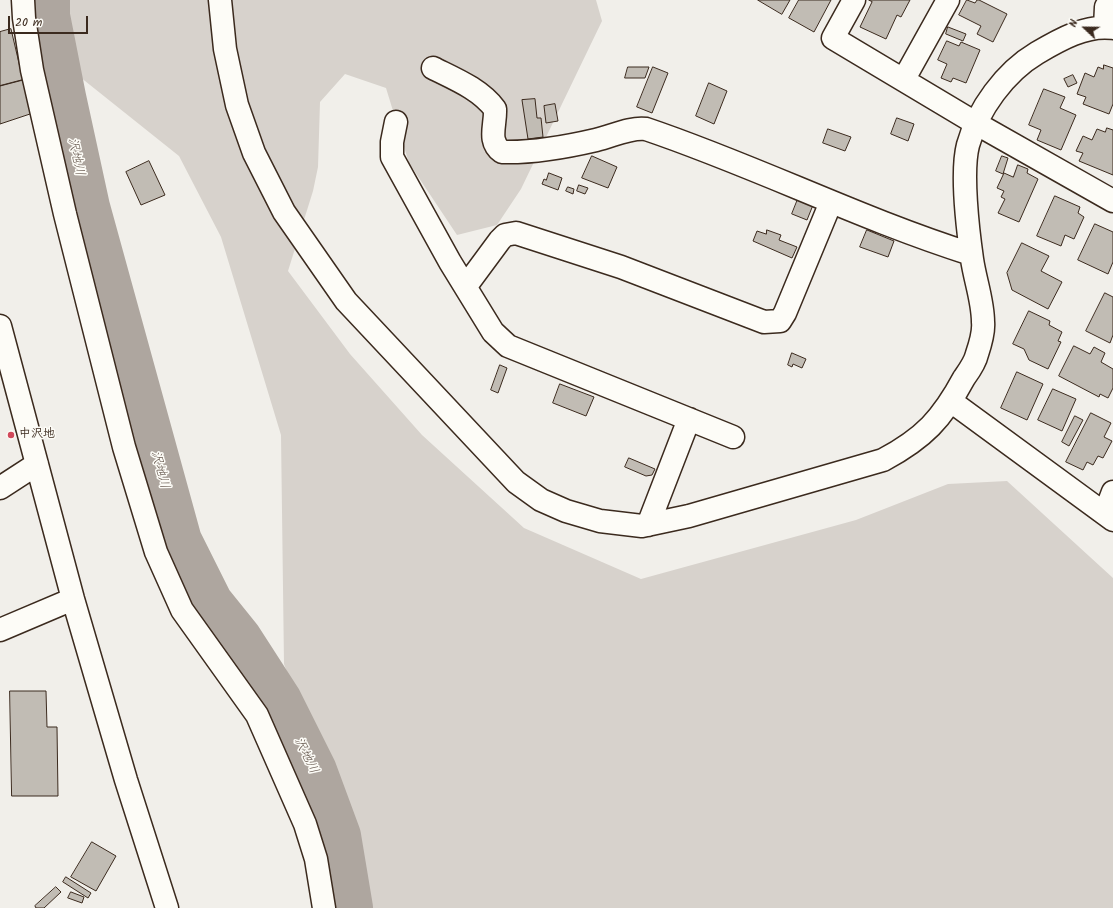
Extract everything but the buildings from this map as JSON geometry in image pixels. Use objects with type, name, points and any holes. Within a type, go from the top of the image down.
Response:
[{"type":"street","points":[[23,0],[24,18],[32,70],[64,214],[124,447],[156,552],[182,610],[257,715],[305,824],[316,859],[324,908]]},
{"type":"street","points":[[220,0],[225,49],[237,105],[254,153],[284,212],[346,301],[516,482],[541,500],[566,511],[600,521],[642,526],[689,516],[883,460],[902,450],[926,432],[952,402],[977,355],[984,322],[971,254],[965,186],[968,146],[977,124],[1005,77],[1029,58],[1051,45],[1081,31],[1109,27],[1106,7],[1110,0]]},
{"type":"street","points":[[854,0],[833,38],[904,79],[977,124],[1113,201]]},
{"type":"street","points":[[904,79],[948,0]]},
{"type":"street","points":[[433,68],[472,88],[489,101],[495,109],[492,138],[495,147],[502,152],[573,145],[636,128],[641,128],[688,144],[900,229],[971,254]]},
{"type":"street","points":[[396,122],[392,142],[392,157],[493,332],[508,346],[733,437]]},
{"type":"street","points":[[466,286],[500,240],[505,235],[516,233],[621,266],[764,322],[780,321],[785,313],[831,202]]},
{"type":"street","points":[[0,326],[73,600],[126,780],[167,908]]},
{"type":"street","points":[[952,402],[1109,516],[1113,492]]},
{"type":"street","points":[[648,525],[689,419]]},
{"type":"street","points":[[0,488],[38,464]]},
{"type":"street","points":[[0,630],[73,600]]},
{"type":"shaded area","points":[[67,0],[596,0],[602,21],[521,189],[497,225],[457,235],[409,163],[386,88],[345,74],[320,102],[318,167],[313,191],[288,271],[350,354],[422,435],[524,528],[641,579],[856,520],[948,484],[1007,481],[1113,578],[1113,908],[360,908],[344,826],[284,664],[281,435],[221,237],[179,156],[70,69]]},
{"type":"waterway","name":"沢地川","points":[[46,0],[46,16],[86,207],[178,541],[209,603],[238,639],[278,701],[313,771],[337,836],[349,908]]},
{"type":"place","name":"中沢地","points":[[11,435]]}]
